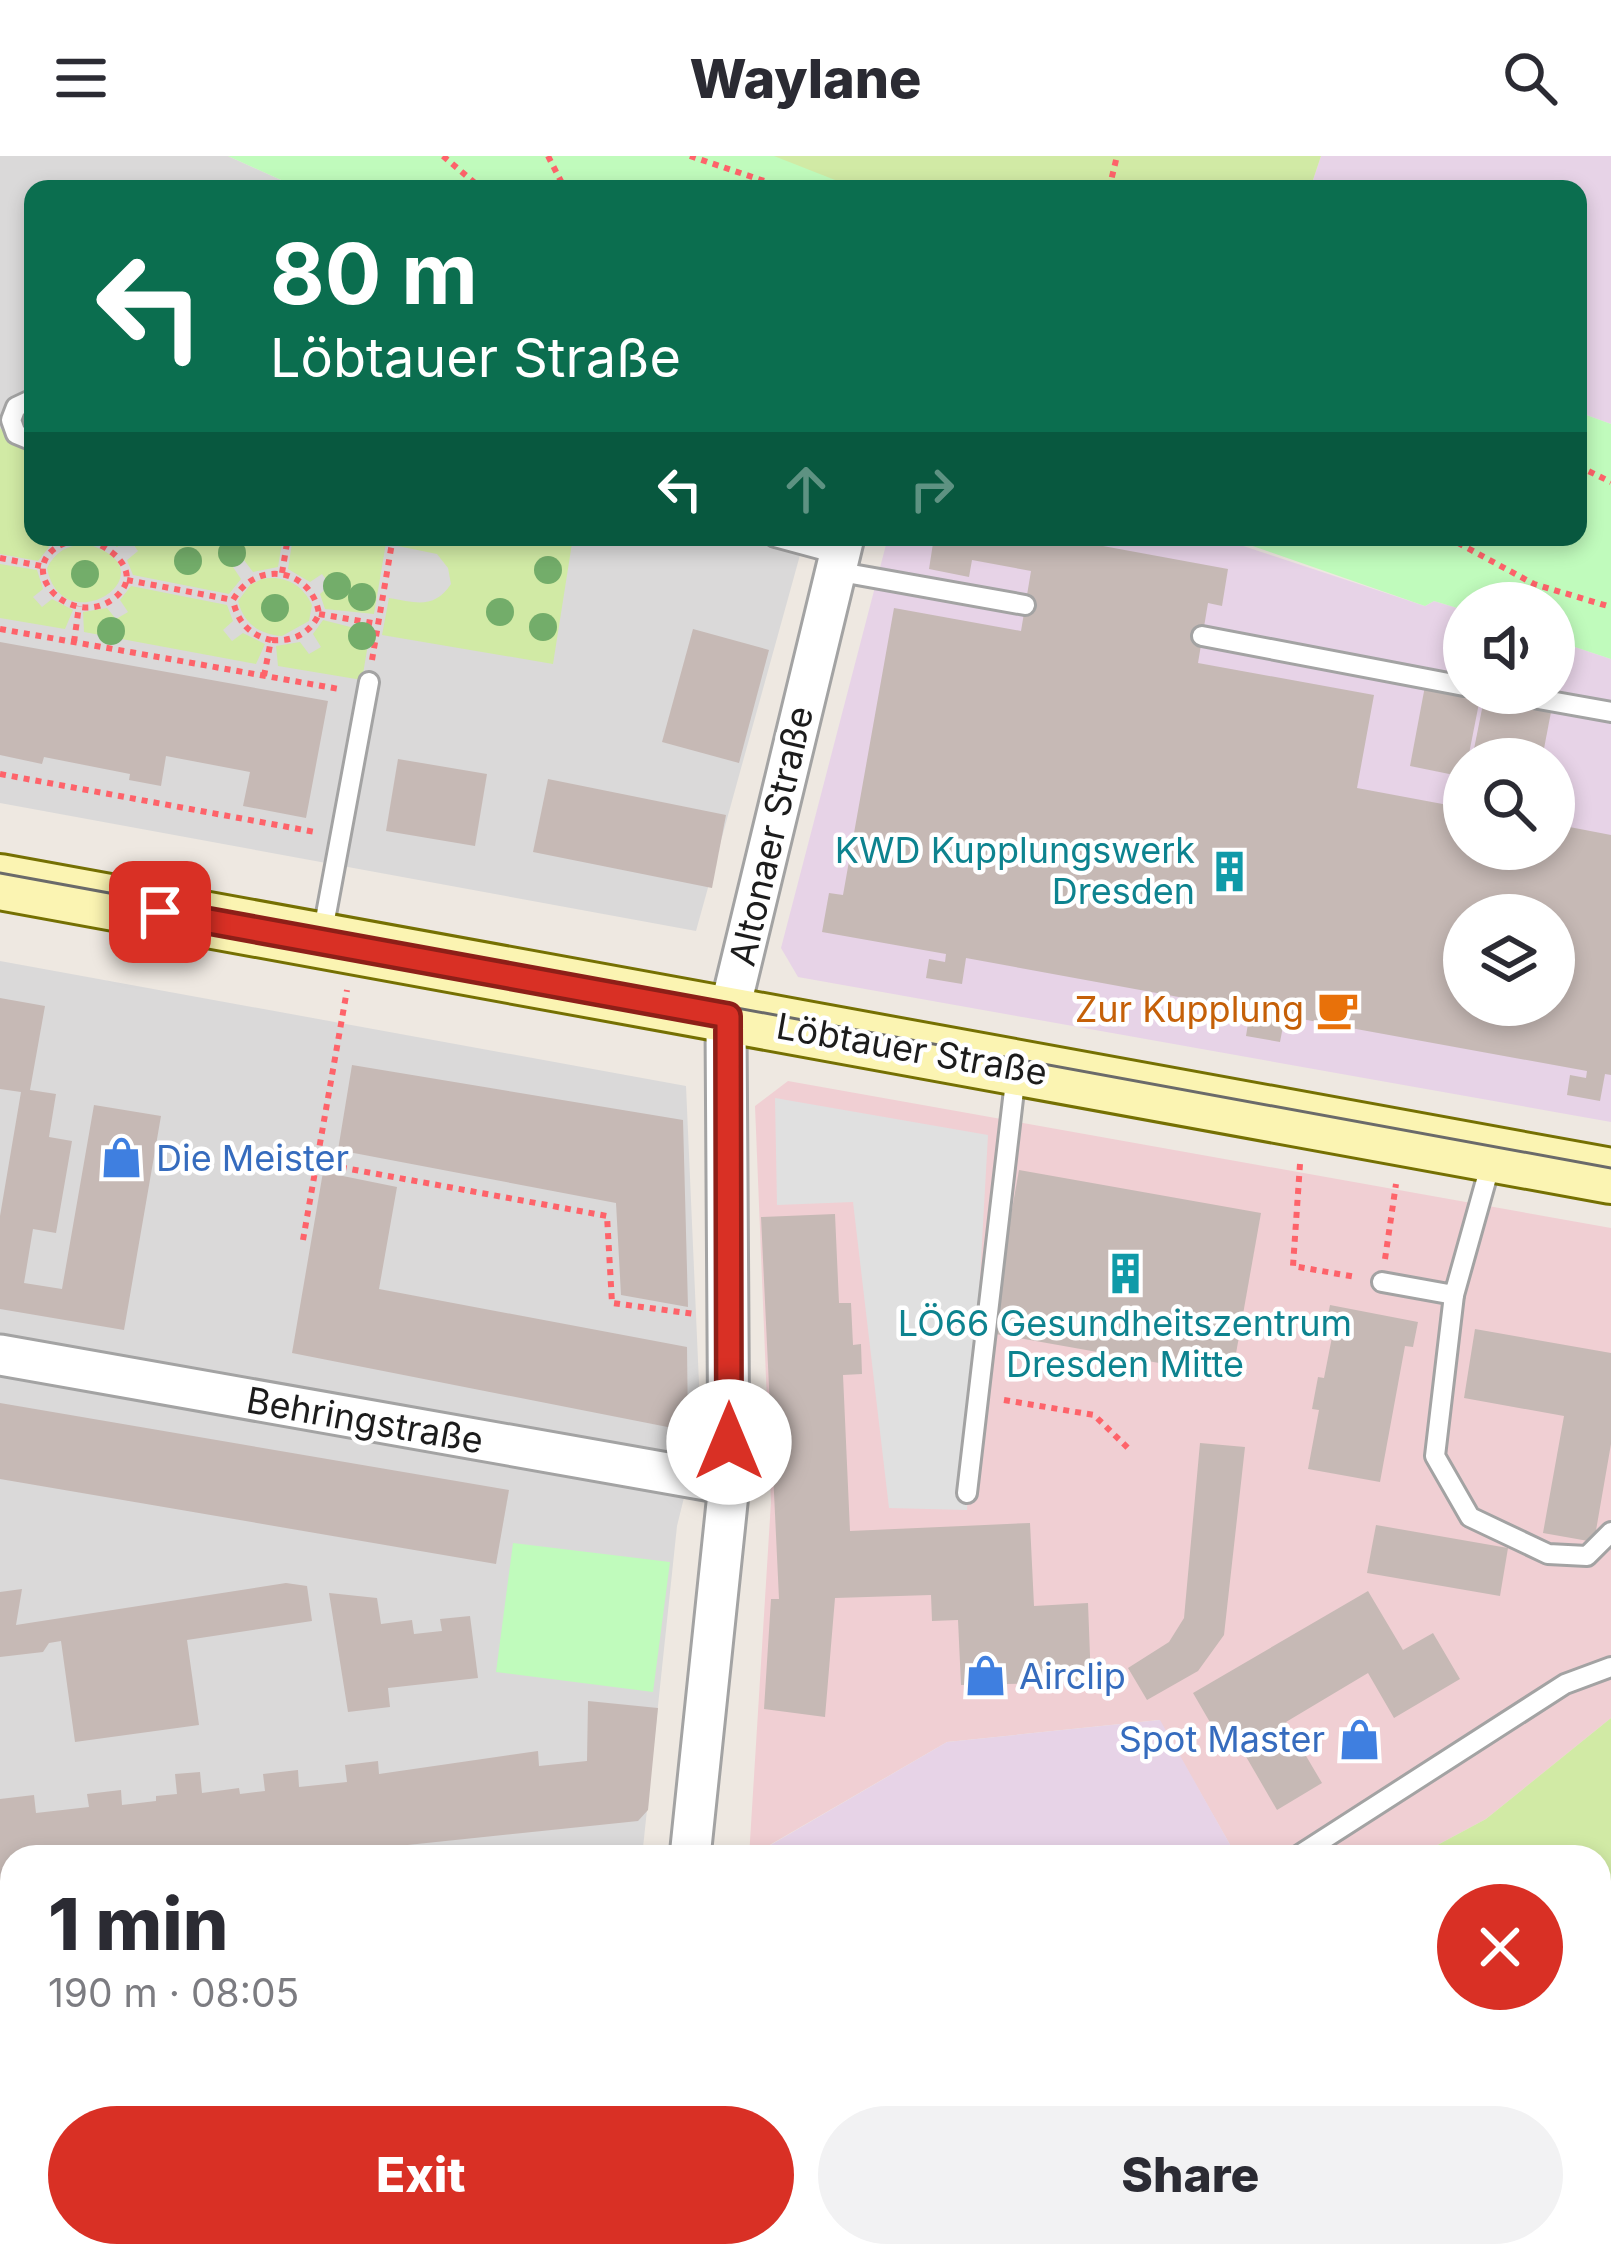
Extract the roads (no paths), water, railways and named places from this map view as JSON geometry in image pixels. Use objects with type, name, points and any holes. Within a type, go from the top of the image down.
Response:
[{"type":"main road","name":"Löbtauer Straße","points":[[0,882],[1611,1176]]},
{"type":"street","name":"Altonaer Straße","points":[[691,1845],[729,1484],[728,1016],[839,554]]},
{"type":"street","name":"Behringstraße","points":[[0,1355],[729,1484]]},
{"type":"lane","points":[[6,411],[16,434],[24,437]]},
{"type":"lane","points":[[809,546],[1025,605]]},
{"type":"lane","points":[[1202,636],[1443,682]]},
{"type":"lane","points":[[338,944],[340,837],[367,687]]},
{"type":"lane","points":[[1575,706],[1611,712]]},
{"type":"lane","points":[[967,1493],[1016,1068]]},
{"type":"lane","points":[[1493,1155],[1454,1295],[1435,1456],[1470,1517],[1548,1555],[1587,1556],[1611,1532]]},
{"type":"lane","points":[[1382,1282],[1454,1295]]},
{"type":"lane","points":[[1315,1845],[1565,1684],[1611,1667]]},
{"type":"tram line","points":[[0,873],[1611,1168]]},
{"type":"place","name":"KWD Kupplungswerk Dresden","points":[[1229,871]]},
{"type":"place","name":"Zur Kupplung","points":[[1338,1009]]},
{"type":"place","name":"Die Meister","points":[[122,1158]]},
{"type":"place","name":"LÖ66 Gesundheitszentrum Dresden Mitte","points":[[1125,1273]]},
{"type":"place","name":"Airclip","points":[[985,1676]]},
{"type":"place","name":"Spot Master","points":[[1359,1739]]}]
